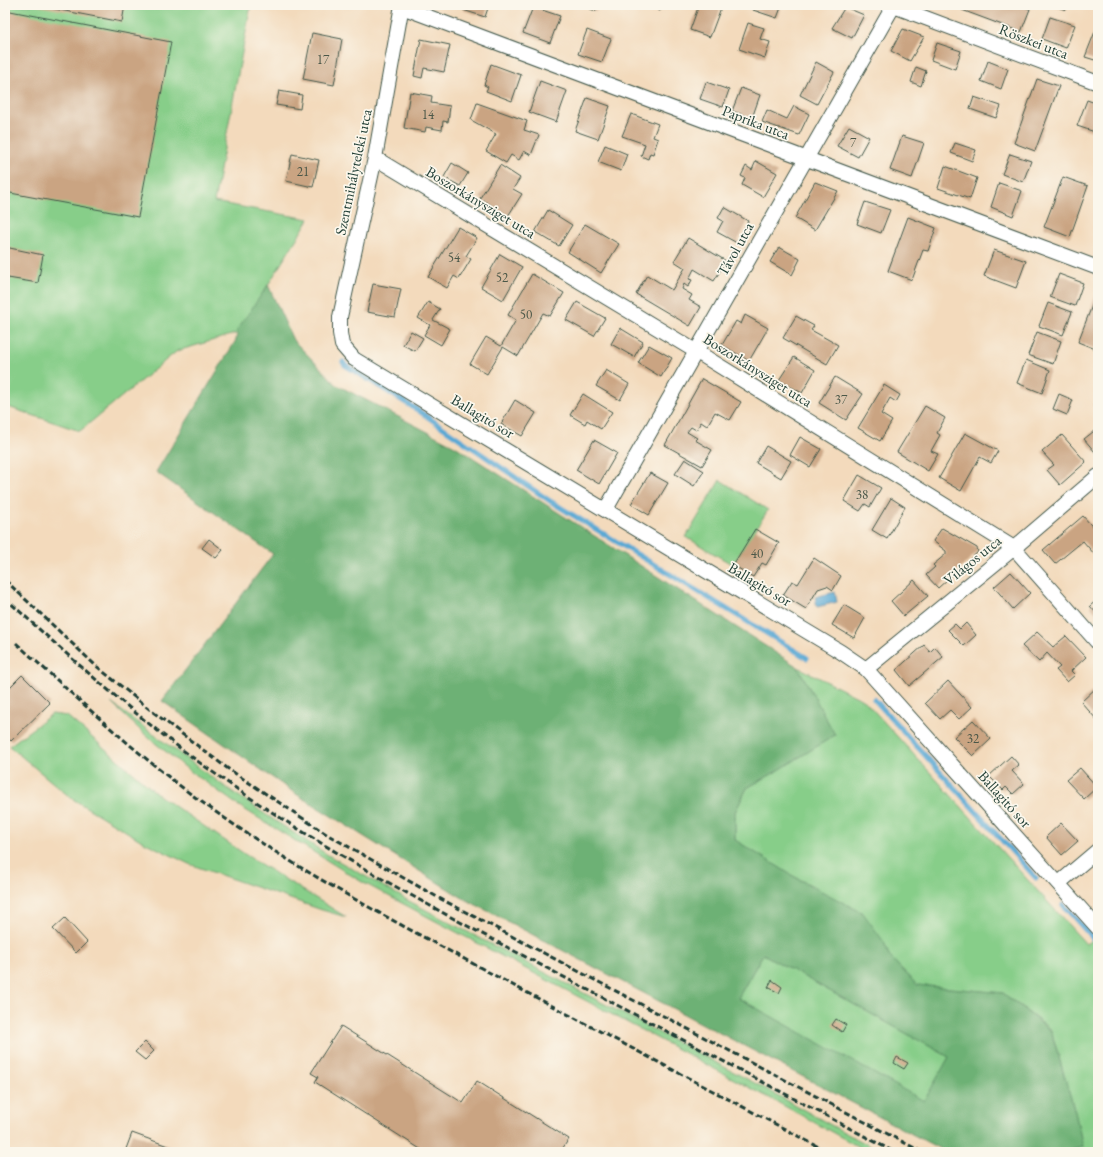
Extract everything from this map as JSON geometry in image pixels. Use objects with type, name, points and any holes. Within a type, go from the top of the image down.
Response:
[{"type":"street","name":"Röszkei utca","points":[[893,5],[1098,83]]},
{"type":"street","name":"Távol utca","points":[[606,510],[893,5]]},
{"type":"street","name":"Paprika utca","points":[[402,6],[1098,268]]},
{"type":"street","name":"Szentmihályteleki utca","points":[[342,345],[340,334],[340,317],[374,158],[402,6]]},
{"type":"street","name":"Boszorkánysziget utca","points":[[374,158],[696,352],[1014,548],[1098,643]]},
{"type":"street","name":"Ballagitó sor","points":[[342,345],[354,359],[419,402],[606,510],[842,652],[866,669],[1098,928]]},
{"type":"street","name":"Világos utca","points":[[866,669],[1014,548],[1098,476]]},
{"type":"street","points":[[1059,883],[1098,850]]},
{"type":"green space","points":[[5,5],[251,5],[214,202],[309,219],[238,333],[177,351],[80,431],[5,406]]},
{"type":"green space","points":[[268,285],[293,340],[337,385],[455,446],[798,667],[835,735],[747,788],[735,812],[735,840],[793,876],[863,913],[884,942],[889,956],[917,985],[1003,993],[1051,1031],[1075,1112],[1083,1147],[1064,1152],[946,1152],[461,897],[296,794],[162,701],[273,554],[156,472],[236,340],[237,330]],"holes":[[[763,954],[949,1057],[924,1101],[738,998]]]},
{"type":"green space","points":[[720,480],[768,510],[733,565],[686,537]]},
{"type":"green space","points":[[798,667],[865,701],[1086,944],[1098,935],[1098,1152],[1064,1152],[1083,1147],[1075,1112],[1051,1030],[1003,993],[917,985],[889,956],[884,942],[817,888],[793,876],[735,840],[735,812],[747,788],[835,735]]},
{"type":"green space","points":[[111,703],[224,786],[328,855],[409,901],[770,1091],[882,1152],[868,1152],[777,1102],[362,882],[239,806],[190,771],[150,739]]},
{"type":"green space","points":[[52,714],[67,716],[160,796],[246,855],[346,917],[189,864],[142,841],[71,798],[9,746]]},
{"type":"green space","points":[[763,954],[949,1057],[924,1102],[738,998]]},
{"type":"water","points":[[835,592],[837,602],[817,607],[815,597]]},
{"type":"building","points":[[34,5],[125,5],[122,22]]},
{"type":"building","points":[[465,5],[489,5],[485,17],[463,10]]},
{"type":"building","points":[[579,5],[598,5],[596,11]]},
{"type":"building","points":[[647,5],[663,5],[660,11]]},
{"type":"building","points":[[699,5],[722,5],[710,37],[690,30]]},
{"type":"building","points":[[754,5],[782,5],[777,18],[753,10]]},
{"type":"building","points":[[964,5],[1018,5],[1030,9],[1021,32],[962,10]]},
{"type":"building","points":[[1052,5],[1069,5],[1066,10]]},
{"type":"building","points":[[533,7],[560,16],[550,43],[523,33]]},
{"type":"building","points":[[845,7],[864,15],[852,38],[832,28]]},
{"type":"building","points":[[5,10],[171,42],[138,217],[5,192]]},
{"type":"building","points":[[1050,17],[1075,25],[1066,48],[1042,39]]},
{"type":"building","points":[[748,23],[764,28],[760,39],[770,42],[765,58],[739,49]]},
{"type":"building","points":[[1098,24],[1098,61],[1085,57]]},
{"type":"building","points":[[903,29],[924,37],[910,61],[891,51]]},
{"type":"building","points":[[587,30],[611,39],[602,62],[578,54]]},
{"type":"building","points":[[312,33],[342,39],[334,85],[303,79]]},
{"type":"building","points":[[421,39],[450,45],[444,72],[424,68],[422,78],[414,76]]},
{"type":"building","points":[[937,43],[961,51],[955,69],[931,60]]},
{"type":"building","points":[[988,61],[1008,69],[1001,89],[981,81]]},
{"type":"building","points":[[816,62],[834,72],[817,104],[800,95]]},
{"type":"building","points":[[491,64],[521,75],[512,101],[486,91],[488,87],[484,85]]},
{"type":"building","points":[[916,67],[926,71],[921,86],[911,82]]},
{"type":"building","points":[[1037,79],[1059,86],[1035,151],[1014,143]]},
{"type":"building","points":[[540,81],[567,91],[556,122],[529,112]]},
{"type":"building","points":[[706,82],[729,90],[723,107],[700,99]]},
{"type":"building","points":[[741,88],[760,95],[752,118],[732,111]]},
{"type":"building","points":[[279,91],[302,95],[300,109],[276,105]]},
{"type":"building","points":[[410,92],[432,96],[431,103],[450,106],[448,122],[443,121],[442,130],[426,127],[425,132],[404,128]]},
{"type":"building","points":[[974,97],[1001,106],[996,118],[970,109]]},
{"type":"building","points":[[587,98],[610,106],[598,139],[575,131]]},
{"type":"building","points":[[1087,100],[1098,104],[1098,133],[1077,126]]},
{"type":"building","points":[[477,103],[527,121],[524,130],[539,135],[531,155],[524,151],[519,160],[511,155],[506,163],[486,151],[496,134],[471,120]]},
{"type":"building","points":[[794,106],[809,114],[799,135],[762,122],[767,110],[787,119]]},
{"type":"building","points":[[631,114],[658,124],[653,137],[658,139],[653,154],[650,153],[648,159],[641,156],[645,144],[622,136]]},
{"type":"building","points":[[849,126],[869,137],[858,157],[837,146]]},
{"type":"building","points":[[902,136],[924,143],[912,178],[890,170]]},
{"type":"building","points":[[955,143],[976,150],[972,161],[951,153]]},
{"type":"building","points":[[605,145],[627,154],[621,171],[598,162]]},
{"type":"building","points":[[292,154],[319,160],[313,187],[286,181]]},
{"type":"building","points":[[1010,154],[1031,161],[1023,182],[1002,174]]},
{"type":"building","points":[[756,161],[777,173],[763,197],[742,185],[745,178],[741,176],[746,166],[752,170]]},
{"type":"building","points":[[452,163],[468,173],[460,186],[444,177]]},
{"type":"building","points":[[500,165],[520,178],[513,189],[522,194],[508,216],[480,198]]},
{"type":"building","points":[[945,166],[977,178],[970,199],[938,188]]},
{"type":"building","points":[[1063,177],[1088,186],[1070,237],[1044,227]]},
{"type":"building","points":[[815,182],[838,191],[815,230],[795,218]]},
{"type":"building","points":[[999,183],[1022,191],[1013,216],[991,207]]},
{"type":"building","points":[[865,202],[890,210],[881,233],[857,224]]},
{"type":"building","points":[[724,207],[748,221],[737,243],[717,232],[723,221],[718,218]]},
{"type":"building","points":[[548,210],[572,225],[559,246],[535,232]]},
{"type":"building","points":[[908,217],[936,228],[928,251],[923,250],[912,280],[888,271]]},
{"type":"building","points":[[585,224],[619,244],[601,273],[568,252]]},
{"type":"building","points":[[458,227],[477,238],[466,256],[471,259],[459,279],[454,276],[447,288],[428,277]]},
{"type":"building","points":[[688,238],[726,261],[714,281],[694,269],[689,279],[692,280],[688,287],[684,284],[682,289],[692,295],[689,300],[701,307],[690,326],[636,294],[647,275],[672,290],[685,268],[674,261]]},
{"type":"building","points":[[5,247],[43,255],[38,283],[8,278],[6,287],[5,286]]},
{"type":"building","points":[[779,247],[800,259],[792,275],[770,262]]},
{"type":"building","points":[[994,250],[1026,261],[1016,288],[984,276]]},
{"type":"building","points":[[500,254],[522,267],[503,300],[481,287]]},
{"type":"building","points":[[532,274],[564,293],[550,316],[543,313],[518,356],[503,347],[487,374],[470,364],[486,337],[501,346],[516,320],[508,315]]},
{"type":"building","points":[[1059,274],[1083,283],[1075,306],[1050,297]]},
{"type":"building","points":[[373,284],[401,289],[395,317],[367,312]]},
{"type":"building","points":[[1098,290],[1098,350],[1078,342]]},
{"type":"building","points":[[428,302],[440,309],[433,320],[450,329],[441,345],[424,335],[430,325],[418,318]]},
{"type":"building","points":[[577,302],[605,318],[594,336],[566,320]]},
{"type":"building","points":[[1048,303],[1072,312],[1063,335],[1039,326]]},
{"type":"building","points":[[745,315],[768,328],[749,361],[722,345],[736,321],[741,324]]},
{"type":"building","points":[[796,316],[814,326],[811,330],[838,345],[827,364],[783,338]]},
{"type":"building","points":[[620,328],[643,342],[634,357],[611,344]]},
{"type":"building","points":[[411,331],[423,338],[415,351],[403,345]]},
{"type":"building","points":[[1037,332],[1061,341],[1053,364],[1028,355]]},
{"type":"building","points":[[649,345],[672,358],[661,377],[638,363]]},
{"type":"building","points":[[794,357],[815,370],[802,393],[779,380]]},
{"type":"building","points":[[1026,360],[1050,370],[1042,393],[1017,383]]},
{"type":"building","points":[[606,370],[629,384],[620,400],[596,386]]},
{"type":"building","points":[[835,377],[863,394],[846,420],[819,403]]},
{"type":"building","points":[[702,379],[741,402],[730,420],[715,412],[707,426],[701,422],[696,430],[691,427],[687,432],[697,438],[695,440],[712,450],[702,466],[665,445]]},
{"type":"building","points":[[884,385],[900,395],[896,402],[890,398],[881,414],[892,421],[880,441],[858,428]]},
{"type":"building","points":[[583,394],[612,412],[601,429],[587,420],[585,424],[570,415]]},
{"type":"building","points":[[1059,394],[1073,400],[1067,415],[1053,409]]},
{"type":"building","points":[[515,400],[536,413],[522,436],[501,424]]},
{"type":"building","points":[[1098,401],[1098,411],[1093,405]]},
{"type":"building","points":[[925,406],[945,418],[937,433],[940,435],[931,451],[938,454],[928,471],[897,452]]},
{"type":"building","points":[[1098,428],[1098,450],[1095,452],[1084,439]]},
{"type":"building","points":[[965,433],[998,451],[991,463],[980,457],[961,491],[939,478]]},
{"type":"building","points":[[1062,435],[1086,462],[1060,485],[1047,470],[1054,465],[1042,452]]},
{"type":"building","points":[[800,437],[821,449],[810,467],[790,455]]},
{"type":"building","points":[[594,440],[617,453],[599,484],[576,470]]},
{"type":"building","points":[[766,446],[791,461],[781,478],[756,463]]},
{"type":"building","points":[[685,459],[704,471],[694,486],[675,474]]},
{"type":"building","points":[[650,473],[668,483],[649,515],[631,504]]},
{"type":"building","points":[[859,475],[881,488],[870,507],[865,504],[860,511],[844,501]]},
{"type":"building","points":[[891,498],[905,507],[887,539],[872,530]]},
{"type":"building","points":[[1083,516],[1098,533],[1098,553],[1095,555],[1083,541],[1055,564],[1043,550]]},
{"type":"building","points":[[942,528],[977,548],[978,552],[938,588],[926,575],[935,567],[933,565],[946,554],[946,551],[933,541]]},
{"type":"building","points":[[755,529],[779,543],[766,565],[762,563],[753,577],[733,565]]},
{"type":"building","points":[[209,539],[223,550],[216,558],[202,548]]},
{"type":"building","points":[[814,558],[841,576],[833,590],[827,586],[818,589],[806,609],[783,595],[792,581],[798,584]]},
{"type":"building","points":[[1011,572],[1030,593],[1013,609],[994,587]]},
{"type":"building","points":[[914,580],[928,596],[904,616],[891,601]]},
{"type":"building","points":[[1098,599],[1098,615],[1090,606]]},
{"type":"building","points":[[844,605],[865,618],[854,638],[832,625]]},
{"type":"building","points":[[966,623],[976,635],[964,646],[948,630],[955,624],[960,629]]},
{"type":"building","points":[[1037,632],[1053,647],[1066,636],[1086,657],[1071,671],[1075,675],[1067,682],[1056,670],[1060,667],[1047,653],[1039,662],[1022,646]]},
{"type":"building","points":[[924,645],[930,652],[935,647],[943,657],[909,686],[896,670]]},
{"type":"building","points":[[22,675],[50,703],[11,741],[5,735],[5,692]]},
{"type":"building","points":[[948,681],[972,707],[959,719],[950,710],[940,719],[925,703]]},
{"type":"building","points":[[1098,686],[1098,721],[1081,702]]},
{"type":"building","points":[[973,720],[991,739],[973,756],[954,737]]},
{"type":"building","points":[[1011,756],[1019,765],[1012,771],[1024,784],[1013,794],[1006,787],[1003,790],[989,776]]},
{"type":"building","points":[[1080,768],[1097,787],[1084,799],[1066,780]]},
{"type":"building","points":[[1061,823],[1078,841],[1062,855],[1046,837]]},
{"type":"building","points":[[65,918],[87,942],[76,953],[53,929]]},
{"type":"building","points":[[772,980],[782,987],[779,993],[768,987]]},
{"type":"building","points":[[836,1019],[846,1025],[842,1032],[832,1025]]},
{"type":"building","points":[[341,1026],[463,1103],[477,1081],[569,1139],[560,1152],[425,1152],[315,1082],[318,1077],[311,1073]]},
{"type":"building","points":[[145,1042],[154,1051],[145,1060],[135,1052]]},
{"type":"building","points":[[897,1057],[908,1063],[904,1069],[894,1063]]},
{"type":"building","points":[[132,1133],[179,1150],[178,1152],[134,1152],[126,1149]]},
{"type":"waterway","points":[[343,362],[345,365],[416,409],[550,501],[807,658]]},
{"type":"waterway","points":[[874,699],[1036,878]]},
{"type":"waterway","points":[[1063,905],[1098,944]]},
{"type":"railway","points":[[5,580],[95,665],[153,712],[227,768],[328,835],[439,898],[922,1152]]},
{"type":"railway","points":[[5,598],[84,669],[167,738],[224,780],[305,833],[346,858],[473,929],[894,1152]]},
{"type":"railway","points":[[16,643],[116,733],[168,777],[223,817],[292,862],[363,904],[435,943],[828,1152]]},
{"type":"railway","points":[[5,649],[8,652]]}]
